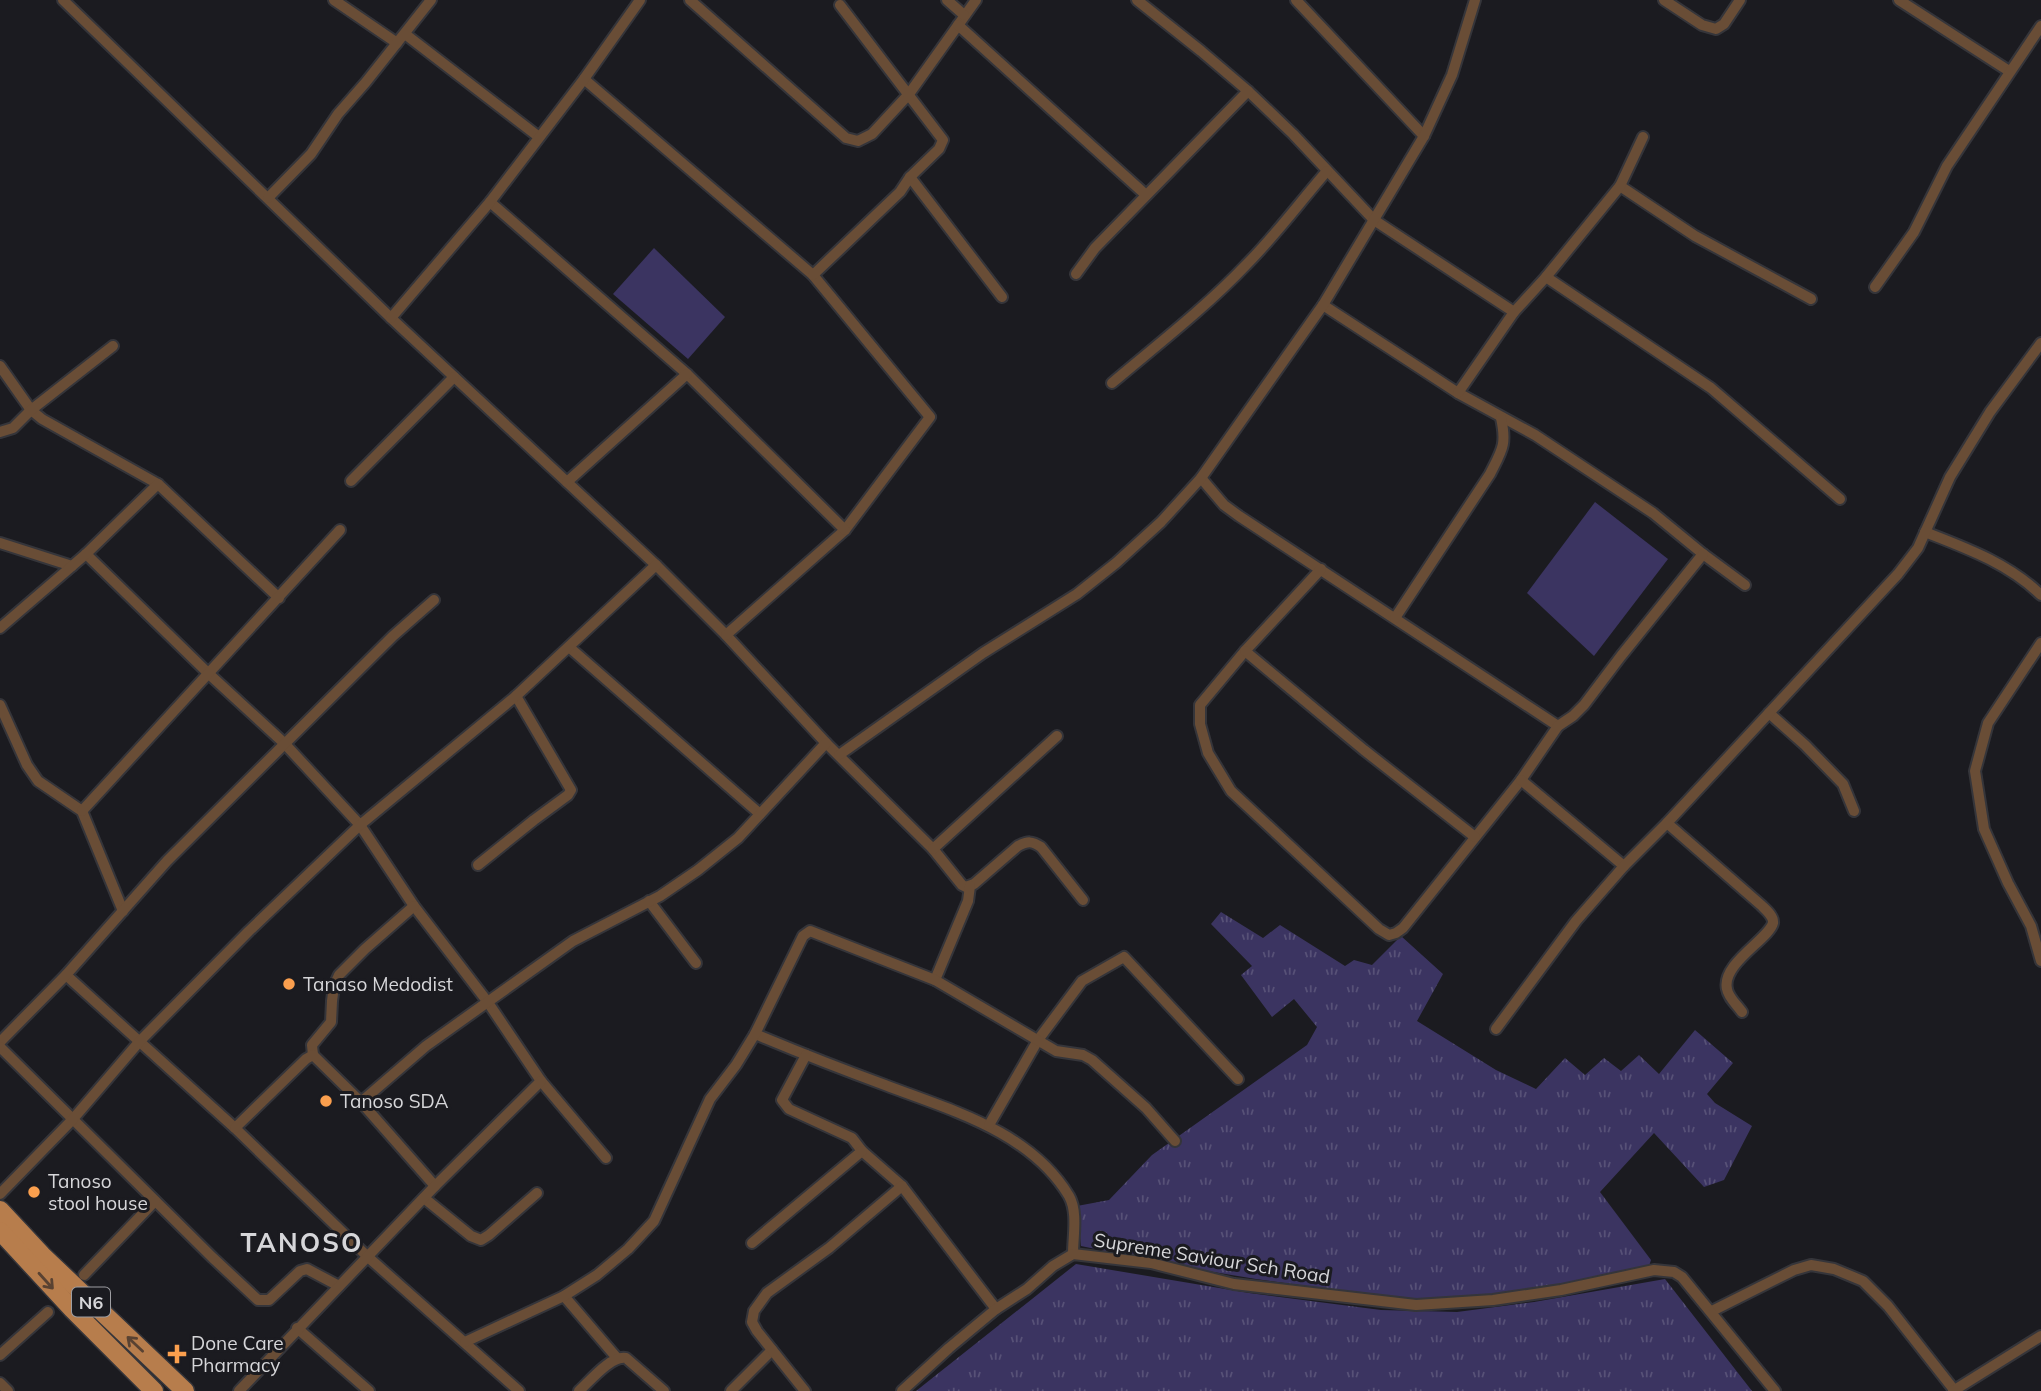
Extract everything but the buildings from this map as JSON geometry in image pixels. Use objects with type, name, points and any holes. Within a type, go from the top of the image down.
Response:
[{"type":"main road","name":"N6","points":[[0,1210],[52,1264],[185,1391]]},
{"type":"main road","name":"N6","points":[[0,1231],[72,1309],[154,1391]]},
{"type":"street","points":[[63,0],[391,318],[656,565],[726,635],[826,743],[933,849],[970,892]]},
{"type":"street","points":[[334,0],[401,39],[539,136]]},
{"type":"street","points":[[268,198],[311,154],[338,114],[431,0]]},
{"type":"street","points":[[391,318],[490,202],[584,79],[640,0]]},
{"type":"street","points":[[690,0],[846,138],[858,141],[872,134],[909,94],[976,0]]},
{"type":"street","points":[[947,0],[961,20],[1146,195]]},
{"type":"street","points":[[1137,0],[1248,91],[1293,134],[1374,220],[1514,312]]},
{"type":"street","points":[[1296,0],[1424,136]]},
{"type":"street","points":[[839,755],[983,653],[1077,594],[1161,522],[1201,478],[1323,305],[1424,136],[1452,75],[1475,0]]},
{"type":"street","points":[[1664,0],[1702,25],[1716,29],[1724,24],[1740,0]]},
{"type":"street","points":[[1899,0],[2009,71]]},
{"type":"street","points":[[813,275],[900,192],[910,177],[939,149],[943,139],[840,5]]},
{"type":"street","points":[[1875,288],[1914,232],[1947,166],[2041,26]]},
{"type":"street","points":[[584,79],[813,275],[930,417],[845,530],[726,635]]},
{"type":"street","points":[[1076,274],[1095,248],[1248,91]]},
{"type":"street","points":[[1458,393],[1514,312],[1620,186],[1643,137]]},
{"type":"street","points":[[1112,383],[1213,298],[1248,264],[1327,171]]},
{"type":"street","points":[[910,177],[1002,297]]},
{"type":"street","points":[[1620,186],[1695,236],[1811,299]]},
{"type":"street","points":[[490,202],[687,374],[845,530]]},
{"type":"street","points":[[1545,277],[1711,388],[1839,499]]},
{"type":"street","points":[[1323,305],[1458,393],[1535,435],[1653,513],[1745,585]]},
{"type":"street","points":[[1496,1029],[1576,921],[1624,866],[1898,574],[1918,548],[1950,477],[1990,412],[2041,343]]},
{"type":"street","points":[[0,432],[13,428],[113,346]]},
{"type":"street","points":[[0,366],[32,410],[42,419],[158,484],[279,598]]},
{"type":"street","points":[[567,482],[687,374]]},
{"type":"street","points":[[351,481],[454,377]]},
{"type":"street","points":[[1395,618],[1490,474],[1504,442],[1501,418]]},
{"type":"street","points":[[1201,478],[1224,505],[1558,726]]},
{"type":"street","points":[[0,628],[86,554],[158,484]]},
{"type":"street","points":[[82,811],[340,530]]},
{"type":"street","points":[[1925,532],[1974,551],[2005,567],[2041,594]]},
{"type":"street","points":[[0,543],[72,566]]},
{"type":"street","points":[[86,554],[284,743],[360,825],[414,906],[487,1001],[541,1081],[606,1158]]},
{"type":"street","points":[[1321,569],[1245,651],[1200,705],[1200,724],[1208,753],[1231,792],[1379,929],[1389,935],[1403,928],[1521,780],[1558,726],[1584,705],[1703,554]]},
{"type":"street","points":[[0,1194],[73,1119],[139,1042],[248,930],[360,825],[516,696],[656,565]]},
{"type":"street","points":[[339,1286],[307,1269],[300,1271],[270,1300],[258,1300],[0,1045],[167,861],[393,636],[434,600]]},
{"type":"street","points":[[2041,643],[1988,723],[1975,771],[1984,829],[2031,926],[2041,961]]},
{"type":"street","points":[[569,647],[761,814]]},
{"type":"street","points":[[1245,651],[1364,750],[1475,837]]},
{"type":"street","points":[[478,865],[571,790],[516,696]]},
{"type":"street","points":[[0,705],[27,765],[38,781],[82,811],[123,911]]},
{"type":"street","points":[[1769,713],[1843,784],[1854,811]]},
{"type":"street","points":[[933,849],[1057,736]]},
{"type":"street","points":[[360,1102],[426,1046],[573,941],[660,896],[698,870],[738,838],[826,743]]},
{"type":"street","points":[[1521,780],[1624,866]]},
{"type":"street","points":[[1667,823],[1761,905],[1772,919],[1773,923],[1766,932],[1738,960],[1727,981],[1726,989],[1742,1012]]},
{"type":"street","points":[[935,980],[970,892],[1018,846],[1027,841],[1041,847],[1083,900]]},
{"type":"street","points":[[649,901],[696,963]]},
{"type":"street","points":[[414,906],[339,975],[331,1001],[331,1022],[312,1045],[313,1055],[360,1102],[435,1186]]},
{"type":"street","points":[[465,1342],[564,1296],[597,1275],[628,1249],[654,1221],[710,1099],[755,1034],[803,936],[810,930],[935,980],[1056,1051],[1083,1055],[1092,1060],[1146,1108],[1175,1141]]},
{"type":"street","points":[[989,1125],[1038,1040],[1082,981],[1124,957],[1238,1079]]},
{"type":"street","points":[[66,975],[236,1128],[368,1257],[519,1391]]},
{"type":"street","points":[[755,1034],[989,1125],[1031,1154],[1049,1169],[1070,1197],[1074,1209],[1073,1254]]},
{"type":"street","points":[[236,1128],[313,1055]]},
{"type":"street","points":[[806,1055],[782,1100],[785,1105],[852,1138],[862,1151],[902,1185],[996,1309]]},
{"type":"street","points":[[239,1391],[435,1186],[541,1081]]},
{"type":"street","points":[[752,1243],[862,1151]]},
{"type":"street","points":[[806,1391],[757,1331],[752,1322],[754,1311],[767,1293],[829,1248],[902,1185]]},
{"type":"street","points":[[424,1198],[471,1236],[481,1240],[537,1193]]},
{"type":"street","points":[[84,1275],[155,1201]]},
{"type":"street","name":"Supreme Saviour Sch Road","points":[[902,1391],[996,1309],[1073,1254],[1151,1263],[1234,1284],[1416,1305],[1493,1300],[1665,1270],[1682,1277],[1775,1391]]},
{"type":"street","points":[[1712,1311],[1794,1270],[1811,1265],[1834,1269],[1863,1281],[1888,1306],[1954,1391],[2041,1336]]},
{"type":"street","points":[[564,1296],[617,1358],[626,1359],[664,1391]]},
{"type":"street","points":[[0,1355],[48,1312]]},
{"type":"street","points":[[297,1328],[369,1391]]},
{"type":"street","points":[[731,1391],[772,1350]]},
{"type":"street","points":[[579,1391],[617,1358]]},
{"type":"street","points":[[0,1383],[8,1391]]},
{"type":"green space","points":[[654,248],[725,317],[688,359],[613,294]]},
{"type":"green space","points":[[1595,502],[1668,559],[1594,656],[1527,593]]},
{"type":"green space","points":[[1221,912],[1263,938],[1280,925],[1345,966],[1354,960],[1372,965],[1401,936],[1443,974],[1417,1021],[1496,1070],[1536,1089],[1565,1058],[1585,1075],[1604,1058],[1621,1071],[1639,1055],[1659,1074],[1695,1030],[1733,1063],[1707,1094],[1715,1103],[1752,1126],[1724,1180],[1704,1187],[1654,1133],[1600,1192],[1651,1260],[1649,1266],[1560,1285],[1464,1299],[1418,1301],[1256,1279],[1081,1246],[1077,1206],[1109,1200],[1152,1155],[1307,1045],[1317,1027],[1294,999],[1272,1017],[1241,975],[1252,966],[1211,924]]},
{"type":"green space","points":[[1076,1264],[1249,1293],[1381,1310],[1457,1312],[1534,1302],[1665,1279],[1752,1391],[916,1391]]},
{"type":"place","name":"Tanaso Medodist","points":[[289,984]]},
{"type":"place","name":"Tanoso SDA","points":[[326,1101]]},
{"type":"place","name":"Tanoso stool house","points":[[34,1192]]},
{"type":"place","name":"Done Care Pharmacy","points":[[177,1354]]},
{"type":"district","name":"TANOSO","points":[[302,1242]]}]
